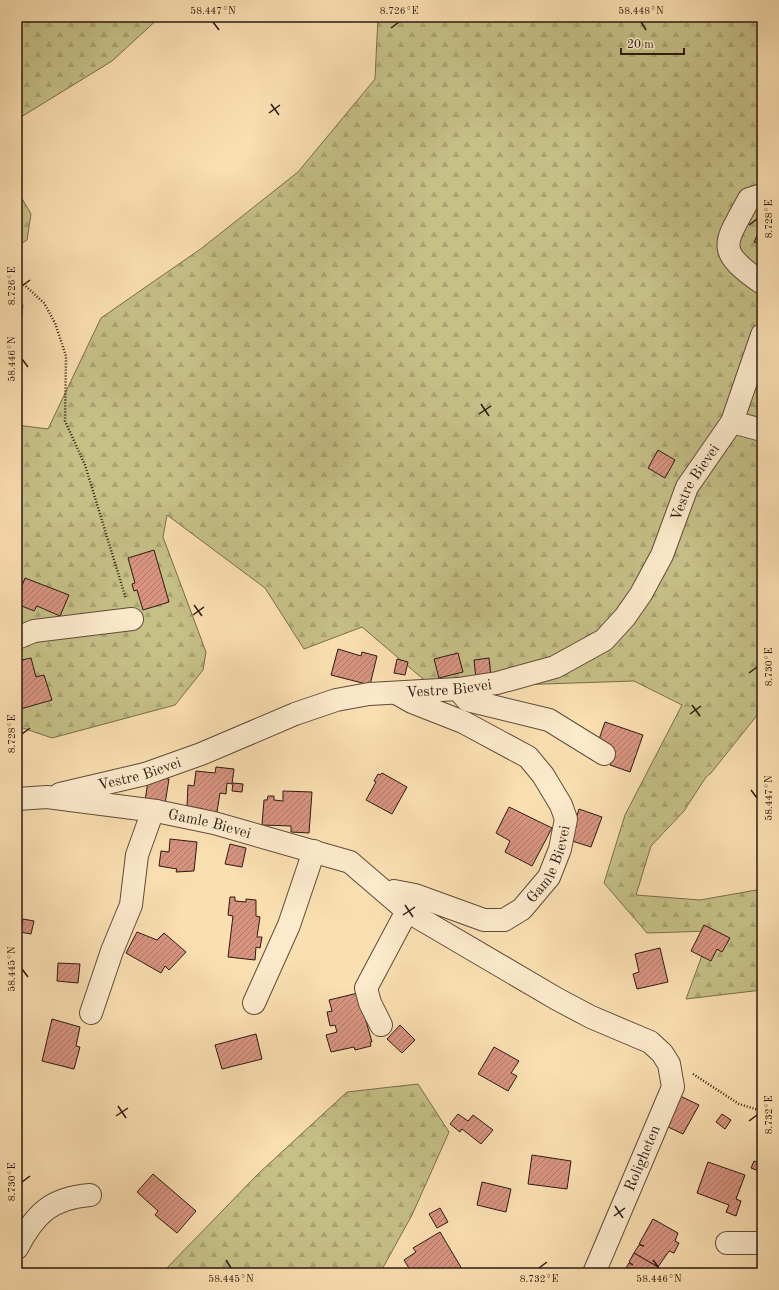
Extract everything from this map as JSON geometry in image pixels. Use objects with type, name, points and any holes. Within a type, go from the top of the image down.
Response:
[{"type":"street","points":[[762,196],[749,199],[728,243],[729,254],[740,268],[762,283]]},
{"type":"street","name":"Vestre Bievei","points":[[47,796],[145,774],[201,754],[295,714],[336,700],[369,694],[398,694],[458,689],[497,683],[555,667],[604,640],[625,618],[641,594],[662,555],[687,487],[732,422],[762,335]]},
{"type":"street","points":[[732,422],[762,430]]},
{"type":"street","points":[[17,638],[34,631],[132,619]]},
{"type":"street","points":[[458,689],[466,700],[549,720],[604,754]]},
{"type":"street","name":"Gamle Bievei","points":[[388,894],[394,891],[415,895],[484,920],[504,920],[522,909],[549,877],[560,849],[566,819],[562,805],[543,775],[528,757],[463,722],[412,702],[398,694]]},
{"type":"street","name":"Gamle Bievei","points":[[17,798],[47,796],[156,811],[214,823],[350,862],[408,911],[557,999],[591,1017],[650,1042],[662,1053],[669,1064]]},
{"type":"street","points":[[91,1013],[112,951],[131,905],[136,856],[151,816],[156,811]]},
{"type":"street","points":[[254,1003],[289,924],[314,851]]},
{"type":"street","points":[[381,1025],[370,1003],[366,988],[408,911]]},
{"type":"street","name":"Roligheten","points":[[594,1273],[673,1087],[669,1064]]},
{"type":"street","points":[[17,1248],[28,1227],[51,1205],[71,1196],[90,1195]]},
{"type":"street","points":[[727,1242],[762,1243]]},
{"type":"path","points":[[17,278],[44,303],[55,323],[66,356],[65,422],[85,465],[132,619]]},
{"type":"path","points":[[669,1064],[689,1071],[739,1104],[762,1111]]},
{"type":"green space","points":[[17,17],[160,17],[112,61],[21,117],[17,133]]},
{"type":"green space","points":[[378,17],[762,17],[762,709],[711,773],[706,777],[684,811],[651,846],[636,895],[700,900],[762,889],[762,990],[686,999],[711,931],[647,933],[604,883],[625,815],[682,705],[634,681],[514,685],[429,684],[362,627],[304,649],[265,588],[167,515],[163,537],[206,652],[203,670],[175,705],[52,738],[17,726],[17,425],[48,429],[101,318],[202,248],[298,172],[375,79]]},
{"type":"green space","points":[[17,190],[31,214],[27,240],[17,246]]},
{"type":"green space","points":[[17,302],[23,305],[17,362]]},
{"type":"green space","points":[[418,1084],[449,1132],[412,1215],[380,1273],[162,1273],[259,1173],[347,1092]]},
{"type":"building","points":[[761,227],[762,228],[762,245],[754,242]]},
{"type":"building","points":[[658,450],[675,460],[665,478],[648,468]]},
{"type":"building","points":[[154,550],[169,602],[143,610],[137,590],[134,591],[132,584],[135,583],[128,558]]},
{"type":"building","points":[[25,578],[69,595],[60,616],[37,606],[34,611],[17,604],[17,598]]},
{"type":"building","points":[[338,649],[361,656],[362,652],[377,656],[370,685],[331,675]]},
{"type":"building","points":[[458,653],[463,672],[439,678],[434,659]]},
{"type":"building","points":[[31,658],[36,677],[44,675],[52,700],[17,710],[17,661]]},
{"type":"building","points":[[489,658],[491,677],[476,679],[474,660]]},
{"type":"building","points":[[397,659],[408,662],[405,675],[394,673]]},
{"type":"building","points":[[605,722],[643,735],[630,772],[610,765],[615,751],[597,745]]},
{"type":"building","points":[[216,767],[234,769],[232,784],[227,783],[226,794],[220,793],[216,818],[202,816],[203,809],[187,806],[188,785],[194,786],[196,771],[215,773]]},
{"type":"building","points":[[382,773],[407,787],[392,814],[366,800],[376,782],[374,781],[378,774],[380,775]]},
{"type":"building","points":[[156,777],[169,779],[165,804],[145,801],[148,781]]},
{"type":"building","points":[[233,783],[243,784],[242,792],[232,791]]},
{"type":"building","points":[[283,791],[312,792],[309,833],[291,832],[291,826],[262,825],[264,800],[267,800],[268,796],[274,796],[274,800],[283,801]]},
{"type":"building","points":[[509,807],[552,828],[532,866],[505,852],[510,841],[496,833]]},
{"type":"building","points":[[579,809],[602,817],[591,847],[569,840]]},
{"type":"building","points":[[170,839],[197,842],[194,871],[176,872],[177,869],[159,866],[161,851],[169,852]]},
{"type":"building","points":[[230,844],[246,848],[242,867],[225,864]]},
{"type":"building","points":[[230,897],[235,897],[235,901],[246,902],[246,899],[256,900],[256,916],[260,917],[257,937],[262,937],[260,948],[256,947],[255,960],[228,957],[233,916],[228,915]]},
{"type":"building","points":[[23,919],[34,921],[31,934],[20,932]]},
{"type":"building","points":[[704,925],[730,938],[722,952],[717,949],[711,961],[691,951]]},
{"type":"building","points":[[137,932],[157,940],[164,933],[186,952],[169,970],[165,966],[161,973],[126,953]]},
{"type":"building","points":[[660,948],[668,982],[637,989],[633,974],[639,972],[635,954]]},
{"type":"building","points":[[58,963],[80,964],[78,983],[57,981]]},
{"type":"building","points":[[358,993],[372,1042],[370,1042],[371,1046],[355,1050],[354,1047],[331,1052],[326,1035],[337,1032],[335,1025],[330,1026],[327,1012],[332,1011],[329,1000]]},
{"type":"building","points":[[52,1019],[80,1027],[76,1046],[80,1047],[74,1069],[42,1061]]},
{"type":"building","points":[[400,1025],[415,1040],[402,1053],[387,1039]]},
{"type":"building","points":[[256,1034],[262,1059],[222,1069],[215,1045]]},
{"type":"building","points":[[494,1047],[519,1061],[511,1073],[517,1076],[508,1091],[478,1074]]},
{"type":"building","points":[[678,1095],[699,1105],[683,1134],[664,1125]]},
{"type":"building","points":[[458,1114],[468,1121],[473,1115],[493,1130],[481,1144],[462,1129],[460,1132],[450,1124]]},
{"type":"building","points":[[722,1114],[731,1120],[725,1129],[716,1122]]},
{"type":"building","points":[[532,1155],[571,1161],[567,1189],[528,1184]]},
{"type":"building","points":[[754,1161],[762,1164],[759,1171],[751,1168]]},
{"type":"building","points":[[708,1162],[745,1175],[736,1199],[741,1201],[736,1216],[726,1212],[729,1205],[697,1193]]},
{"type":"building","points":[[153,1174],[196,1211],[177,1233],[155,1215],[158,1211],[137,1192]]},
{"type":"building","points":[[482,1182],[511,1189],[506,1212],[477,1205]]},
{"type":"building","points":[[440,1208],[448,1222],[437,1228],[429,1214]]},
{"type":"building","points":[[653,1219],[678,1233],[675,1241],[679,1243],[674,1253],[669,1251],[658,1267],[634,1253],[639,1245],[644,1246],[639,1244]]},
{"type":"building","points":[[440,1232],[462,1269],[459,1270],[461,1273],[429,1273],[428,1270],[423,1273],[412,1273],[404,1260],[416,1252],[413,1248]]},
{"type":"building","points":[[634,1253],[658,1267],[655,1273],[623,1273],[629,1263],[633,1265],[629,1262]]}]
